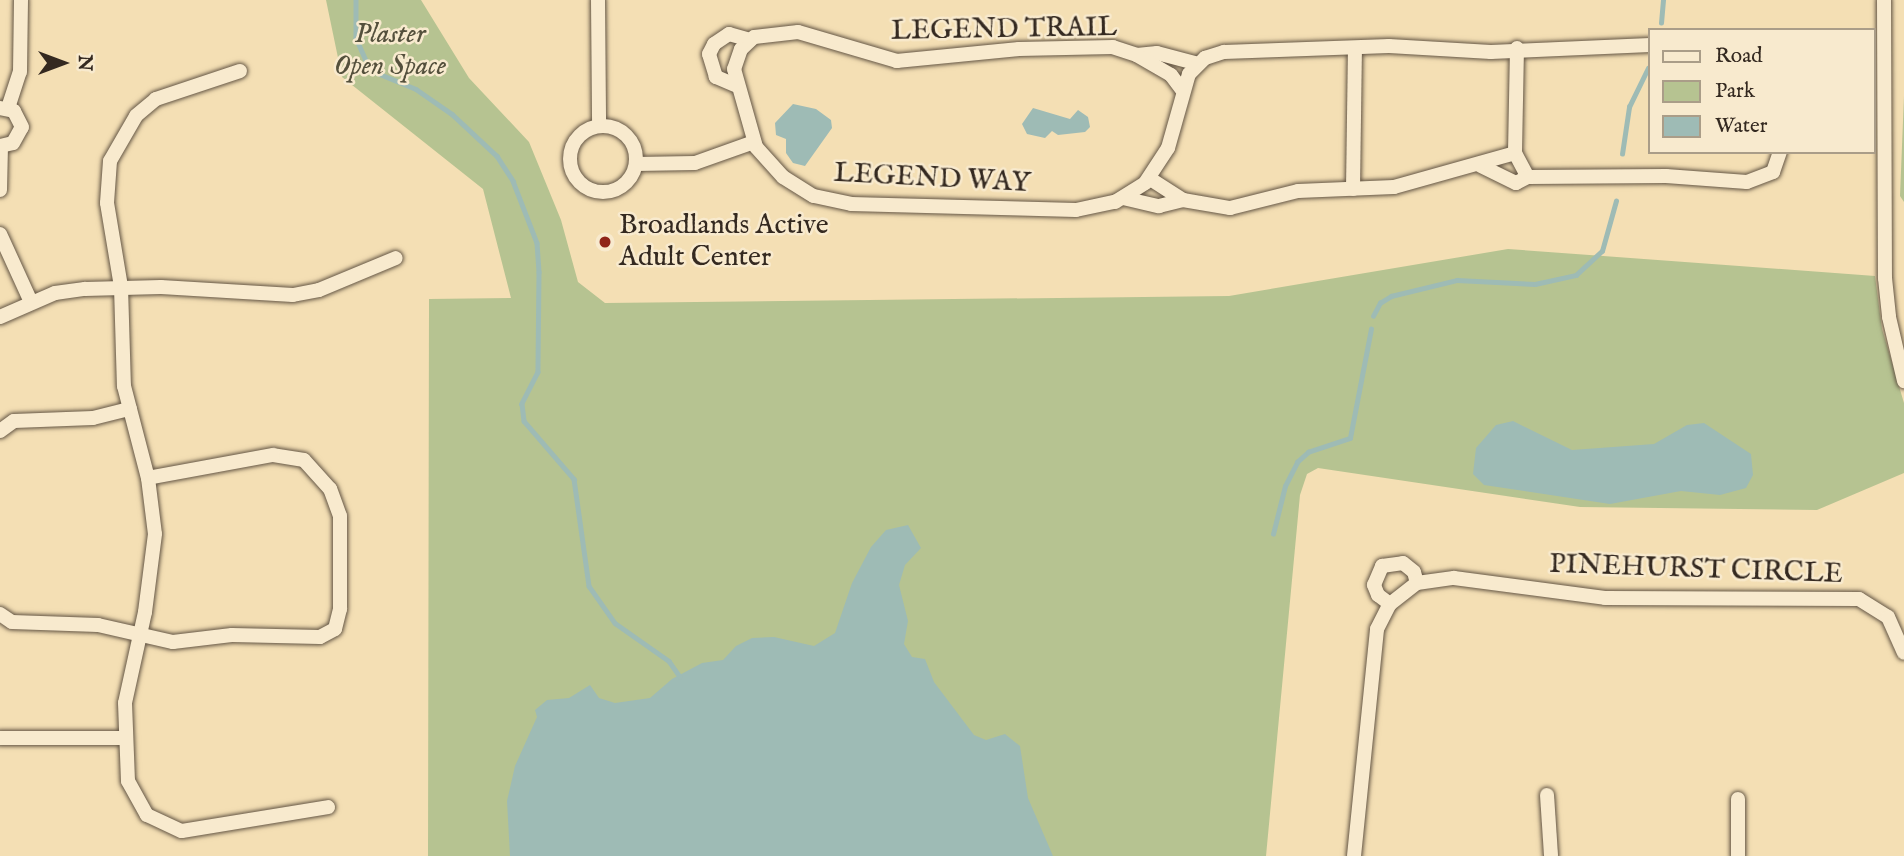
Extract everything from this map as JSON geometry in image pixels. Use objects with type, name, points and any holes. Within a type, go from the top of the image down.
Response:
[{"type":"street","points":[[0,190],[1,146],[13,143],[21,133],[21,121],[4,108],[20,72],[21,0]]},
{"type":"street","points":[[598,0],[599,126]]},
{"type":"street","points":[[599,22],[607,0]]},
{"type":"street","points":[[1882,3],[1879,66],[1885,278],[1888,317],[1904,381]]},
{"type":"street","name":"LEGEND TRAIL","points":[[754,142],[735,85],[738,54],[750,40],[765,34],[798,32],[897,61],[1019,49],[1113,47],[1138,55],[1171,75],[1183,91]]},
{"type":"street","name":"LEGEND TRAIL","points":[[735,85],[716,77],[709,54],[729,34],[750,40]]},
{"type":"street","points":[[1183,91],[1199,64],[1242,49],[1355,48],[1491,52],[1517,48],[1648,45]]},
{"type":"street","points":[[1353,189],[1355,48]]},
{"type":"street","points":[[1517,48],[1515,153],[1528,177]]},
{"type":"street","name":"LEGEND TRAIL","points":[[1138,55],[1157,53],[1199,64]]},
{"type":"street","points":[[240,71],[156,99],[121,137],[110,161],[106,184],[121,287],[121,356],[130,409],[148,478],[155,534],[125,703],[128,781],[136,801],[147,815],[173,829],[284,817],[328,807]]},
{"type":"street","name":"LEGEND WAY","points":[[754,142],[796,186],[837,202],[1046,211],[1097,208],[1123,198],[1149,178],[1168,148],[1183,91]]},
{"type":"street","points":[[599,126],[627,136],[636,164],[619,189],[599,193],[581,185],[570,167],[572,145],[588,129],[599,126]]},
{"type":"street","points":[[636,164],[695,163],[754,142]]},
{"type":"street","name":"LEGEND WAY","points":[[1149,178],[1183,200],[1230,208],[1298,191],[1394,187],[1481,166],[1515,153]]},
{"type":"street","points":[[1481,166],[1516,183],[1528,177],[1666,176],[1747,182],[1773,172],[1779,154]]},
{"type":"street","name":"LEGEND WAY","points":[[1123,198],[1159,206],[1183,200]]},
{"type":"street","points":[[0,234],[31,302]]},
{"type":"street","points":[[0,317],[31,302],[71,290],[121,287],[293,295],[319,290],[396,258]]},
{"type":"street","points":[[0,431],[14,421],[93,418],[130,409]]},
{"type":"street","points":[[0,614],[12,622],[98,625],[173,642],[232,635],[320,637],[335,629],[340,609],[337,502],[304,460],[273,455],[148,478]]},
{"type":"street","points":[[1354,856],[1376,639],[1390,604],[1417,583],[1414,572],[1403,563],[1382,566],[1374,585],[1378,595],[1390,604]]},
{"type":"street","name":"PINEHURST CIRCLE","points":[[1417,583],[1454,578],[1605,598],[1859,599],[1884,612],[1904,653]]},
{"type":"street","points":[[0,738],[126,738]]},
{"type":"street","points":[[1547,795],[1551,856]]},
{"type":"street","points":[[1738,799],[1738,856]]},
{"type":"green space","name":"Plaster Open Space","points":[[326,0],[421,0],[469,78],[529,142],[561,220],[578,282],[605,303],[1229,296],[1508,249],[1875,276],[1882,329],[1904,403],[1904,473],[1817,510],[1580,507],[1318,468],[1307,474],[1300,495],[1266,856],[428,856],[429,299],[511,298],[483,189],[342,77]]},
{"type":"green space","points":[[1904,96],[1904,202],[1900,196]]},
{"type":"water","points":[[793,104],[816,109],[831,120],[832,128],[805,166],[793,163],[786,153],[786,139],[776,135],[775,123]]},
{"type":"water","points":[[1033,108],[1070,119],[1078,110],[1088,117],[1090,127],[1085,132],[1058,135],[1052,131],[1045,138],[1027,134],[1022,124]]},
{"type":"water","points":[[1513,421],[1572,450],[1654,444],[1687,425],[1704,423],[1751,454],[1753,475],[1746,488],[1720,495],[1681,491],[1610,504],[1484,485],[1473,474],[1476,448],[1496,425]]},
{"type":"water","points":[[908,525],[921,548],[905,565],[899,585],[908,621],[904,644],[912,657],[925,659],[934,682],[974,735],[986,740],[1005,734],[1020,746],[1028,798],[1053,856],[510,856],[507,801],[515,766],[537,717],[535,710],[547,700],[569,698],[590,685],[599,698],[615,703],[650,698],[672,679],[702,663],[723,660],[736,646],[752,638],[774,637],[814,646],[835,633],[852,583],[871,547],[886,530]]},
{"type":"waterway","points":[[356,0],[356,38],[370,70],[416,89],[452,114],[497,156],[513,181],[537,243],[539,272],[538,372],[522,404],[524,421],[574,479],[589,586],[615,623],[669,661],[680,677]]},
{"type":"waterway","points":[[1661,23],[1663,0]]},
{"type":"waterway","points":[[1622,154],[1629,107],[1648,68]]},
{"type":"waterway","points":[[1373,316],[1380,303],[1391,296],[1457,280],[1535,284],[1576,275],[1602,251],[1616,201]]},
{"type":"waterway","points":[[1273,534],[1285,486],[1297,462],[1308,452],[1350,438],[1371,329]]},
{"type":"place","name":"Broadlands Active Adult Center","points":[[605,242]]}]
